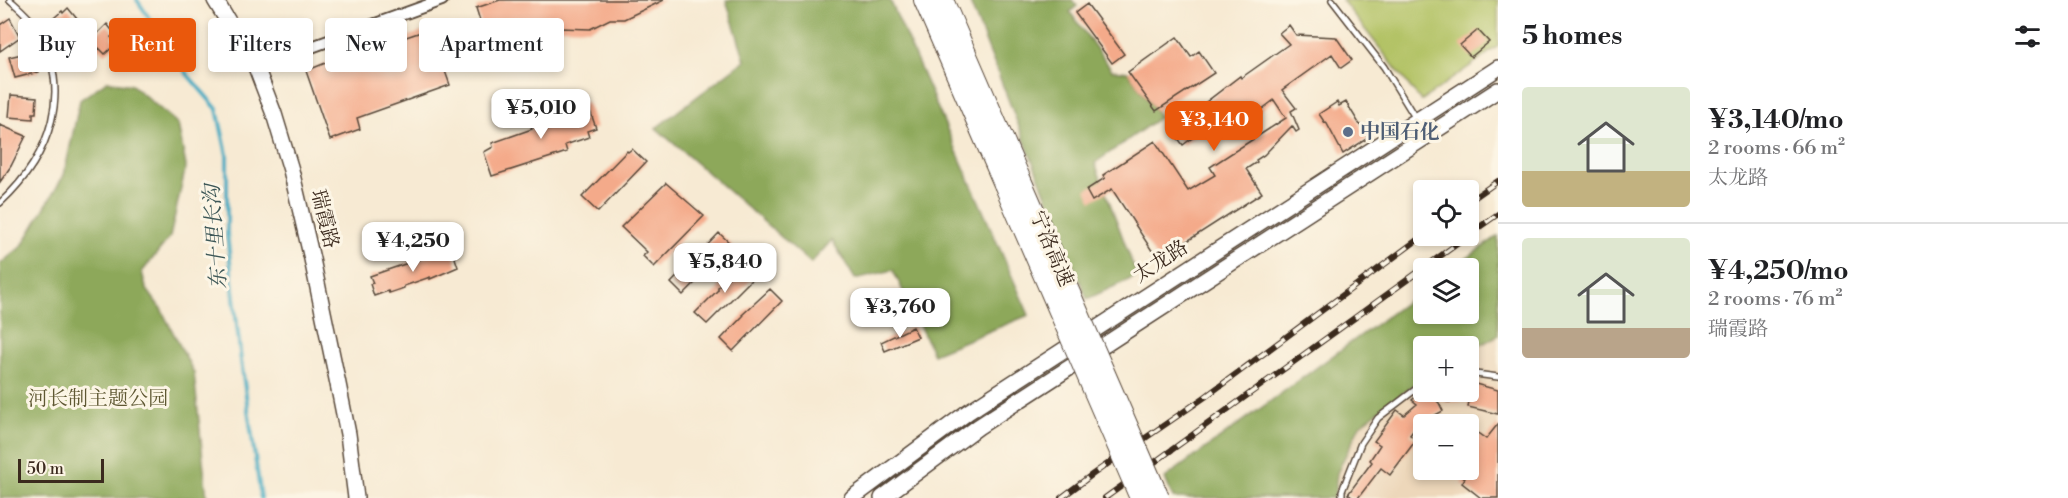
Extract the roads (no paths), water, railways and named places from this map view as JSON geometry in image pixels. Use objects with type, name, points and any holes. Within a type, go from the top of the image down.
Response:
[{"type":"highway","name":"宁洛高速","points":[[924,0],[1012,181],[1159,498]]},
{"type":"highway","name":"宁洛高速","points":[[943,0],[1012,181],[1140,498]]},
{"type":"main road","name":"瑞霞路","points":[[215,0],[226,18]]},
{"type":"main road","name":"太龙路","points":[[852,498],[968,412],[1498,68]]},
{"type":"main road","name":"瑞霞路","points":[[258,72],[274,114],[291,170],[312,259],[348,434],[356,498]]},
{"type":"main road","name":"太龙路","points":[[882,498],[988,421],[1498,90]]},
{"type":"street","points":[[313,46],[442,0]]},
{"type":"lane","points":[[0,203],[23,179],[38,156],[56,100],[56,80],[51,59],[36,27],[10,0]]},
{"type":"lane","points":[[1332,0],[1384,67],[1417,121]]},
{"type":"lane","points":[[1479,374],[1498,377]]},
{"type":"lane","points":[[1342,498],[1342,491],[1361,443],[1378,418],[1413,391]]},
{"type":"waterway","name":"东十里长沟","points":[[137,0],[187,74],[217,109],[227,155],[227,234],[241,361],[261,498]]},
{"type":"railway","points":[[1479,194],[1498,181]]},
{"type":"railway","points":[[1479,227],[1498,214]]},
{"type":"railway","points":[[1061,498],[1205,397],[1413,243]]},
{"type":"railway","points":[[1105,498],[1454,246]]},
{"type":"place","name":"中国石化","points":[[1348,132]]},
{"type":"park label","name":"河长制主题公园","points":[[98,399]]}]
